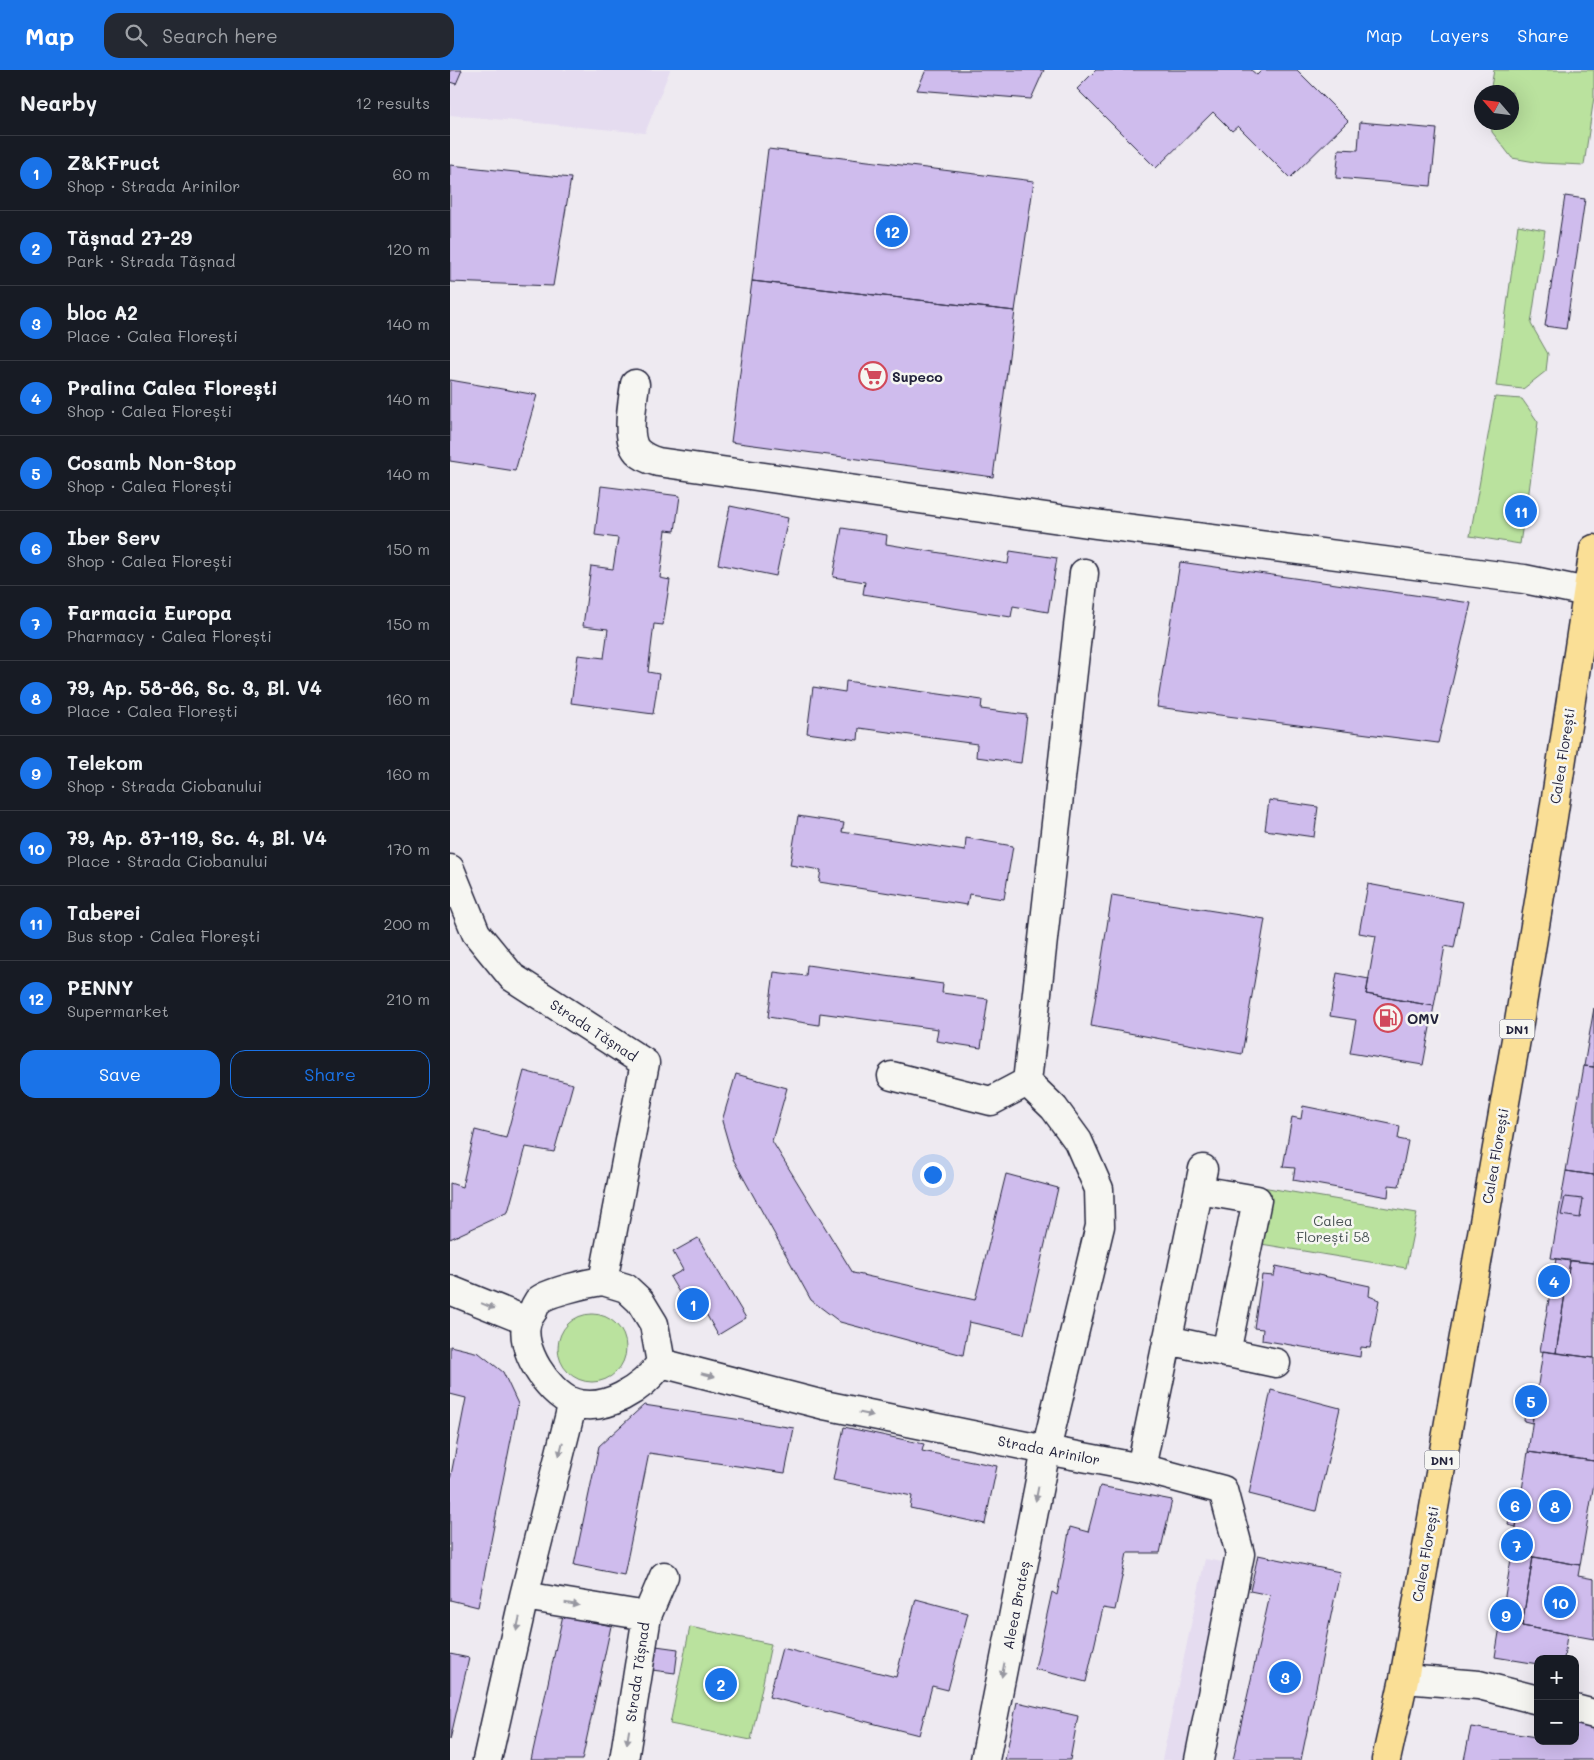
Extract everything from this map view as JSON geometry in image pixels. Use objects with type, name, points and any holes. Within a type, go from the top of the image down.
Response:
[{"type":"main road","name":"Calea Florești","points":[[1386,1760],[1404,1679],[1518,1028],[1553,817],[1594,549]]},
{"type":"street","points":[[635,384],[630,430],[635,449],[645,458],[658,462],[1095,524],[1524,579],[1587,592]]},
{"type":"street","points":[[892,1076],[991,1100],[1028,1082],[1084,573]]},
{"type":"street","name":"Strada Tășnad","points":[[450,869],[476,933],[512,977],[645,1063],[603,1281]]},
{"type":"street","name":"Aleea Brateș","points":[[985,1760],[1046,1450],[1100,1226],[1099,1189],[1078,1141],[1054,1108],[1028,1082]]},
{"type":"street","points":[[1141,1468],[1201,1180],[1258,1200],[1226,1353]]},
{"type":"street","points":[[603,1281],[626,1288],[640,1301],[654,1324],[661,1363],[646,1380],[616,1399],[593,1404],[572,1402],[557,1392],[544,1378],[530,1355],[525,1339],[527,1321],[539,1301],[553,1294],[588,1283],[603,1281]]},
{"type":"street","points":[[450,1290],[527,1321]]},
{"type":"street","points":[[1167,1340],[1276,1364]]},
{"type":"street","name":"Strada Arinilor","points":[[661,1363],[824,1405],[1141,1468],[1223,1490],[1240,1554],[1199,1760]]},
{"type":"street","points":[[487,1760],[524,1596],[572,1402]]},
{"type":"street","points":[[647,1616],[664,1576]]},
{"type":"street","name":"Strada Tășnad","points":[[524,1596],[647,1616],[624,1760]]},
{"type":"street","points":[[1404,1679],[1479,1685],[1534,1699]]},
{"type":"street","points":[[1579,1710],[1594,1714]]},
{"type":"shaded area","points":[[450,70],[670,70],[645,133],[450,115]]},
{"type":"shaded area","points":[[1205,1559],[1234,1564],[1190,1760],[1162,1760]]},
{"type":"green space","points":[[1494,70],[1594,70],[1594,97],[1584,165],[1541,163],[1512,158],[1492,130],[1519,130],[1519,85],[1491,85]]},
{"type":"green space","points":[[1518,225],[1545,230],[1531,324],[1548,354],[1546,371],[1523,389],[1496,386]]},
{"type":"green space","points":[[1495,397],[1522,399],[1538,422],[1528,499],[1522,499],[1519,522],[1523,523],[1520,544],[1470,536]]},
{"type":"green space","name":"Calea Florești 58","points":[[1262,1187],[1417,1213],[1406,1268],[1249,1242]]},
{"type":"green space","points":[[585,1314],[599,1314],[611,1319],[621,1329],[626,1341],[626,1355],[621,1367],[611,1377],[599,1382],[585,1382],[573,1377],[563,1367],[558,1355],[558,1341],[563,1329],[573,1319]]},
{"type":"green space","points":[[690,1627],[771,1644],[751,1740],[670,1724]]},
{"type":"building","points":[[450,70],[462,70],[456,84],[450,82]]},
{"type":"building","points":[[926,70],[1044,70],[1031,99],[917,90]]},
{"type":"building","points":[[1096,70],[1251,70],[1257,75],[1262,70],[1297,70],[1348,121],[1290,178],[1238,126],[1232,131],[1213,112],[1156,168],[1077,89]]},
{"type":"building","points":[[1360,122],[1437,129],[1431,186],[1336,178],[1339,149],[1358,150]]},
{"type":"building","points":[[768,149],[1034,181],[1015,311],[752,281]]},
{"type":"building","points":[[450,165],[571,178],[553,286],[450,282]]},
{"type":"building","points":[[1565,196],[1585,199],[1566,329],[1545,326]]},
{"type":"building","name":"Supeco","points":[[752,281],[1015,311],[993,477],[731,442]]},
{"type":"building","points":[[450,380],[537,395],[515,471],[450,461]]},
{"type":"building","points":[[601,486],[680,496],[675,531],[666,530],[660,578],[670,580],[663,625],[654,624],[648,672],[659,674],[653,714],[571,703],[578,655],[604,658],[608,629],[583,626],[591,566],[613,569],[618,538],[595,535]]},
{"type":"building","points":[[730,506],[788,518],[776,576],[718,564]]},
{"type":"building","points":[[842,528],[887,535],[886,544],[1008,564],[1010,551],[1057,558],[1048,612],[1013,606],[1011,617],[863,594],[865,582],[833,577]]},
{"type":"building","points":[[1180,562],[1471,603],[1438,743],[1157,707]]},
{"type":"building","points":[[846,681],[982,700],[981,709],[1027,715],[1021,763],[976,757],[977,744],[859,728],[858,740],[807,733],[813,687],[845,692]]},
{"type":"building","points":[[1269,800],[1318,807],[1314,837],[1265,830]]},
{"type":"building","points":[[798,816],[844,823],[842,832],[965,851],[966,838],[1013,846],[1004,899],[969,894],[967,905],[819,882],[821,870],[790,865]]},
{"type":"building","points":[[1368,884],[1463,902],[1454,948],[1445,946],[1434,1006],[1366,994],[1376,936],[1359,933]]},
{"type":"building","points":[[1112,895],[1265,919],[1242,1054],[1091,1026]]},
{"type":"building","points":[[807,965],[943,984],[942,993],[988,999],[981,1048],[936,1041],[938,1029],[820,1013],[819,1025],[768,1017],[774,972],[806,976]]},
{"type":"building","name":"OMV","points":[[1337,973],[1369,979],[1366,994],[1434,1006],[1423,1065],[1350,1053],[1356,1020],[1330,1016]]},
{"type":"building","points":[[1594,1008],[1594,1067],[1584,1066]]},
{"type":"building","points":[[1584,1066],[1594,1067],[1594,1175],[1566,1171]]},
{"type":"building","points":[[524,1071],[573,1084],[554,1152],[526,1147],[508,1212],[450,1239],[450,1183],[462,1187],[475,1130],[506,1138]]},
{"type":"building","points":[[736,1074],[787,1088],[772,1141],[853,1273],[975,1300],[1006,1174],[1058,1188],[1024,1334],[969,1322],[963,1355],[840,1322],[811,1300],[733,1159],[722,1121]]},
{"type":"building","points":[[1303,1106],[1400,1126],[1398,1139],[1408,1141],[1399,1186],[1389,1185],[1388,1197],[1293,1180],[1295,1168],[1283,1167],[1292,1117],[1301,1119]]},
{"type":"building","points":[[1566,1171],[1594,1175],[1594,1263],[1551,1258]]},
{"type":"building","points":[[1565,1197],[1583,1199],[1580,1218],[1561,1215]]},
{"type":"building","points":[[698,1238],[746,1318],[718,1335],[705,1312],[694,1318],[670,1277],[683,1270],[673,1252]]},
{"type":"building","points":[[1556,1259],[1570,1261],[1556,1353],[1540,1351]]},
{"type":"building","points":[[1570,1261],[1594,1263],[1594,1358],[1556,1353]]},
{"type":"building","points":[[1276,1266],[1370,1286],[1369,1296],[1379,1300],[1370,1348],[1361,1347],[1360,1357],[1262,1340],[1263,1329],[1254,1328],[1262,1275],[1274,1276]]},
{"type":"building","points":[[450,1346],[479,1353],[503,1372],[518,1404],[478,1607],[450,1600],[450,1480],[466,1398],[450,1394]]},
{"type":"building","points":[[1543,1351],[1594,1358],[1594,1461],[1528,1452]]},
{"type":"building","points":[[1530,1389],[1537,1391],[1533,1414],[1525,1412]]},
{"type":"building","points":[[1271,1390],[1340,1408],[1316,1511],[1249,1494]]},
{"type":"building","points":[[644,1405],[794,1428],[785,1473],[649,1453],[624,1575],[574,1565],[599,1446]]},
{"type":"building","points":[[1525,1412],[1533,1414],[1532,1423],[1524,1421]]},
{"type":"building","points":[[844,1427],[924,1444],[922,1451],[997,1466],[985,1524],[910,1508],[912,1496],[833,1480]]},
{"type":"building","points":[[1528,1452],[1594,1461],[1594,1483],[1580,1565],[1512,1553]]},
{"type":"building","points":[[1100,1486],[1172,1500],[1160,1553],[1127,1553],[1115,1610],[1103,1608],[1086,1682],[1035,1669],[1052,1592],[1057,1595],[1070,1527],[1088,1532]]},
{"type":"building","points":[[1514,1493],[1522,1494],[1517,1518],[1510,1516]]},
{"type":"building","points":[[1510,1516],[1517,1518],[1516,1527],[1508,1525]]},
{"type":"building","points":[[1512,1553],[1533,1557],[1522,1626],[1567,1634],[1564,1655],[1534,1655],[1534,1663],[1495,1657]]},
{"type":"building","points":[[1258,1555],[1340,1572],[1301,1760],[1233,1760],[1270,1595],[1250,1591]]},
{"type":"building","points":[[1533,1557],[1580,1565],[1578,1576],[1594,1579],[1594,1639],[1522,1626]]},
{"type":"building","points":[[916,1599],[968,1613],[948,1690],[932,1686],[919,1735],[769,1697],[782,1648],[896,1677]]},
{"type":"building","points":[[563,1615],[611,1626],[582,1760],[531,1760]]},
{"type":"building","points":[[656,1646],[678,1649],[675,1673],[652,1670]]},
{"type":"building","points":[[450,1654],[469,1658],[450,1740]]},
{"type":"building","points":[[1017,1702],[1078,1716],[1070,1760],[1005,1760]]},
{"type":"building","points":[[1579,1721],[1594,1724],[1594,1760],[1464,1760],[1471,1727],[1534,1737],[1534,1745],[1579,1745]]},
{"type":"place","name":"PENNY","points":[[892,231]]},
{"type":"place","name":"Supeco","points":[[873,376]]},
{"type":"place","name":"Taberei","points":[[1521,511]]},
{"type":"place","name":"OMV","points":[[1388,1018]]},
{"type":"place","name":"Pralina Calea Florești","points":[[1554,1281]]},
{"type":"place","name":"Z&KFruct","points":[[693,1304]]},
{"type":"place","name":"Cosamb Non-Stop","points":[[1531,1401]]},
{"type":"place","name":"Iber Serv","points":[[1515,1505]]},
{"type":"place","name":"79, Ap. 58-86, Sc. 3, Bl. V4","points":[[1555,1506]]},
{"type":"place","name":"Farmacia Europa","points":[[1517,1545]]},
{"type":"place","name":"79, Ap. 87-119, Sc. 4, Bl. V4","points":[[1560,1602]]},
{"type":"place","name":"Telekom","points":[[1506,1615]]},
{"type":"place","name":"bloc A2","points":[[1285,1677]]},
{"type":"place","name":"Tășnad 27-29","points":[[721,1684]]}]
